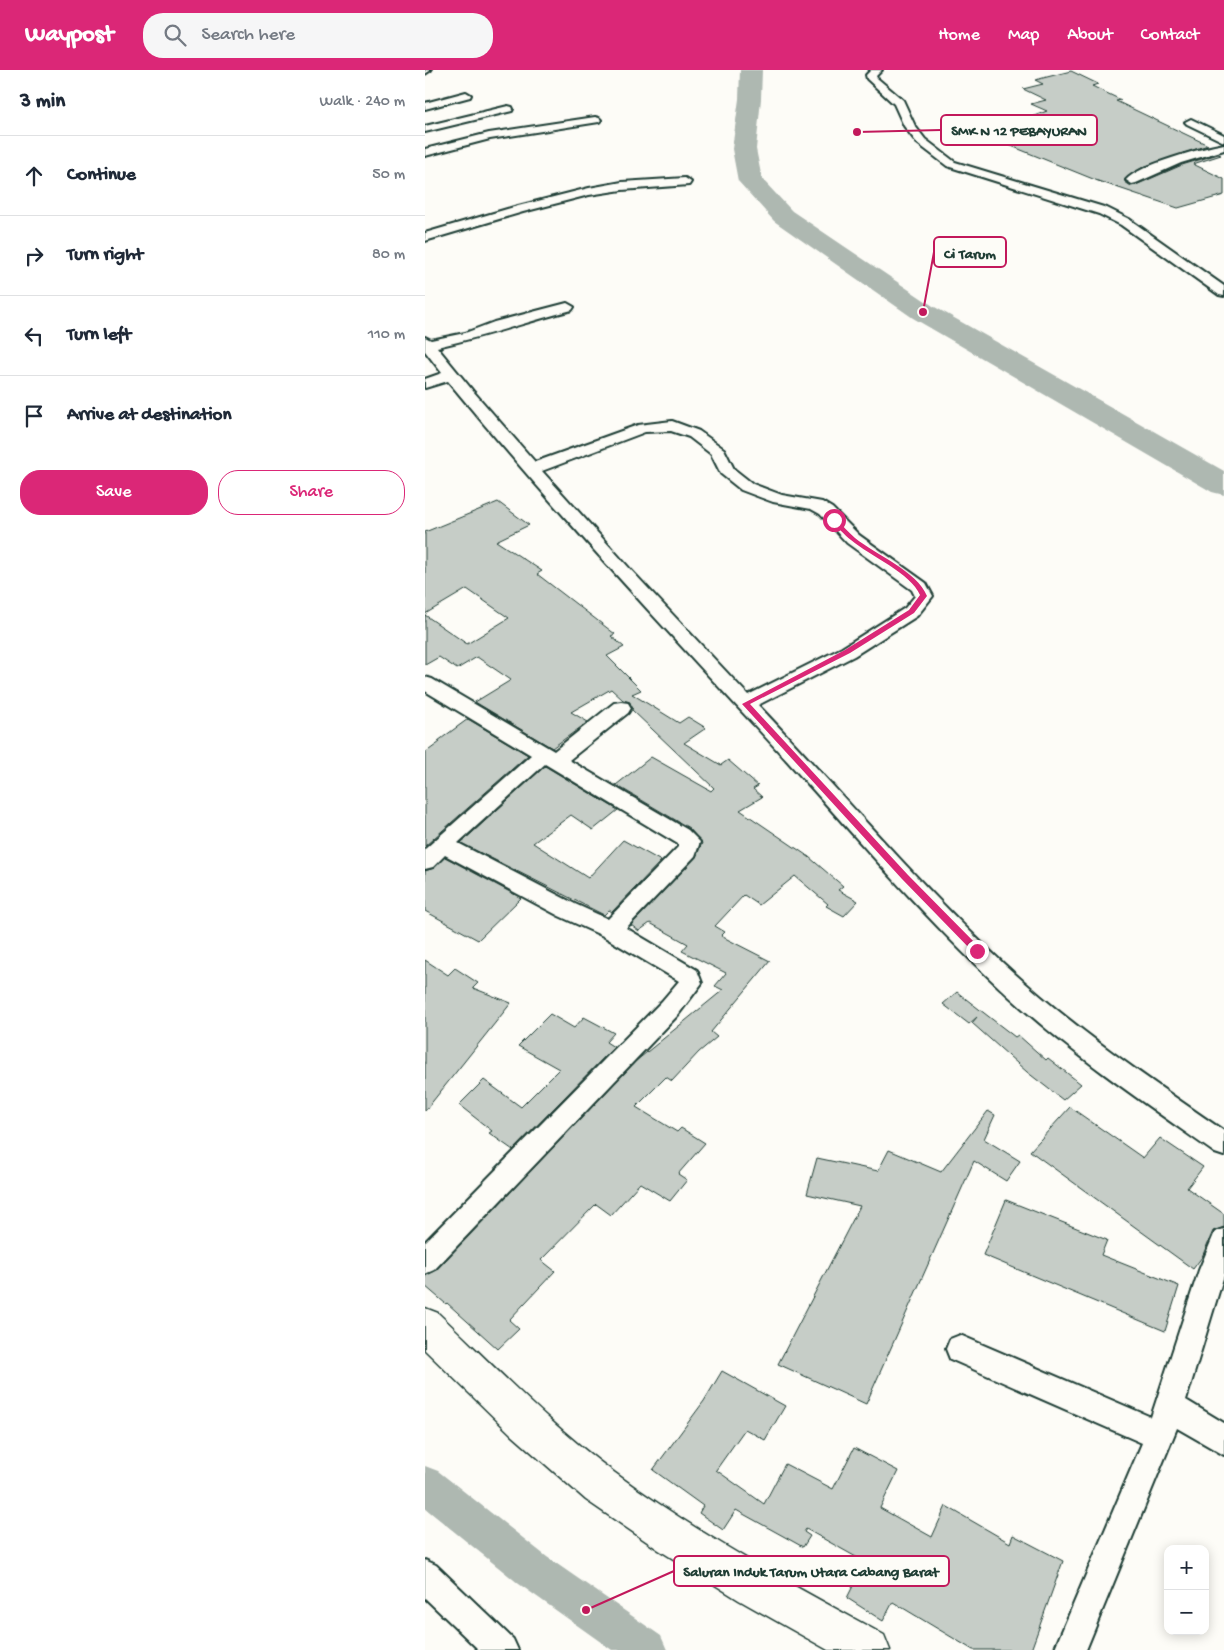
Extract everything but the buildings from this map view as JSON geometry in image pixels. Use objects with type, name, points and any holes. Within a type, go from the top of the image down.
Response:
[{"type":"main road","points":[[425,1325],[525,1422],[600,1486],[673,1536],[753,1586],[869,1650]]},
{"type":"street","points":[[877,70],[871,75],[872,79],[895,97],[915,134],[941,158],[973,172],[1068,198],[1113,215],[1224,292]]},
{"type":"street","points":[[425,106],[466,95]]},
{"type":"street","points":[[425,129],[508,109]]},
{"type":"street","points":[[425,153],[489,136],[595,120]]},
{"type":"street","points":[[1191,122],[1224,139]]},
{"type":"street","points":[[1132,180],[1170,162],[1198,152],[1224,147]]},
{"type":"street","points":[[425,237],[527,207],[581,194],[633,185],[685,182]]},
{"type":"street","points":[[427,343],[452,340],[567,307]]},
{"type":"street","points":[[427,343],[533,469],[664,618],[905,877],[977,951],[1031,1001],[1113,1067],[1224,1145]]},
{"type":"street","points":[[425,384],[452,375]]},
{"type":"street","points":[[533,469],[643,428],[661,426],[682,428],[694,434],[718,452],[727,471],[747,487],[779,499],[816,506],[826,511],[853,539],[920,587],[924,596],[911,612],[847,652],[745,704]]},
{"type":"street","points":[[425,683],[681,835],[689,842],[688,850],[611,930]]},
{"type":"street","points":[[425,861],[550,757],[621,708]]},
{"type":"street","points":[[425,1260],[670,1008],[691,982],[689,976],[611,930],[567,910],[443,845]]},
{"type":"street","points":[[1070,1650],[1160,1436],[1212,1270],[1224,1241]]},
{"type":"street","points":[[960,1349],[1160,1436]]},
{"type":"street","points":[[1169,1406],[1224,1440]]},
{"type":"street","points":[[425,1576],[502,1650]]},
{"type":"waterway","points":[[751,70],[750,99],[744,149],[750,181],[783,216],[923,312],[1224,485]]},
{"type":"waterway","points":[[425,1484],[533,1570],[647,1650]]},
{"type":"place","name":"SMK N 12 PEBAYURAN","points":[[857,132]]},
{"type":"place","name":"Ci Tarum","points":[[923,312]]},
{"type":"place","name":"Saluran Induk Tarum Utara Cabang Barat","points":[[586,1610]]},
{"type":"route","points":[[834,520],[853,539],[909,577],[920,587],[924,596],[911,612],[847,652],[745,704],[788,748],[905,877],[977,951]]}]
